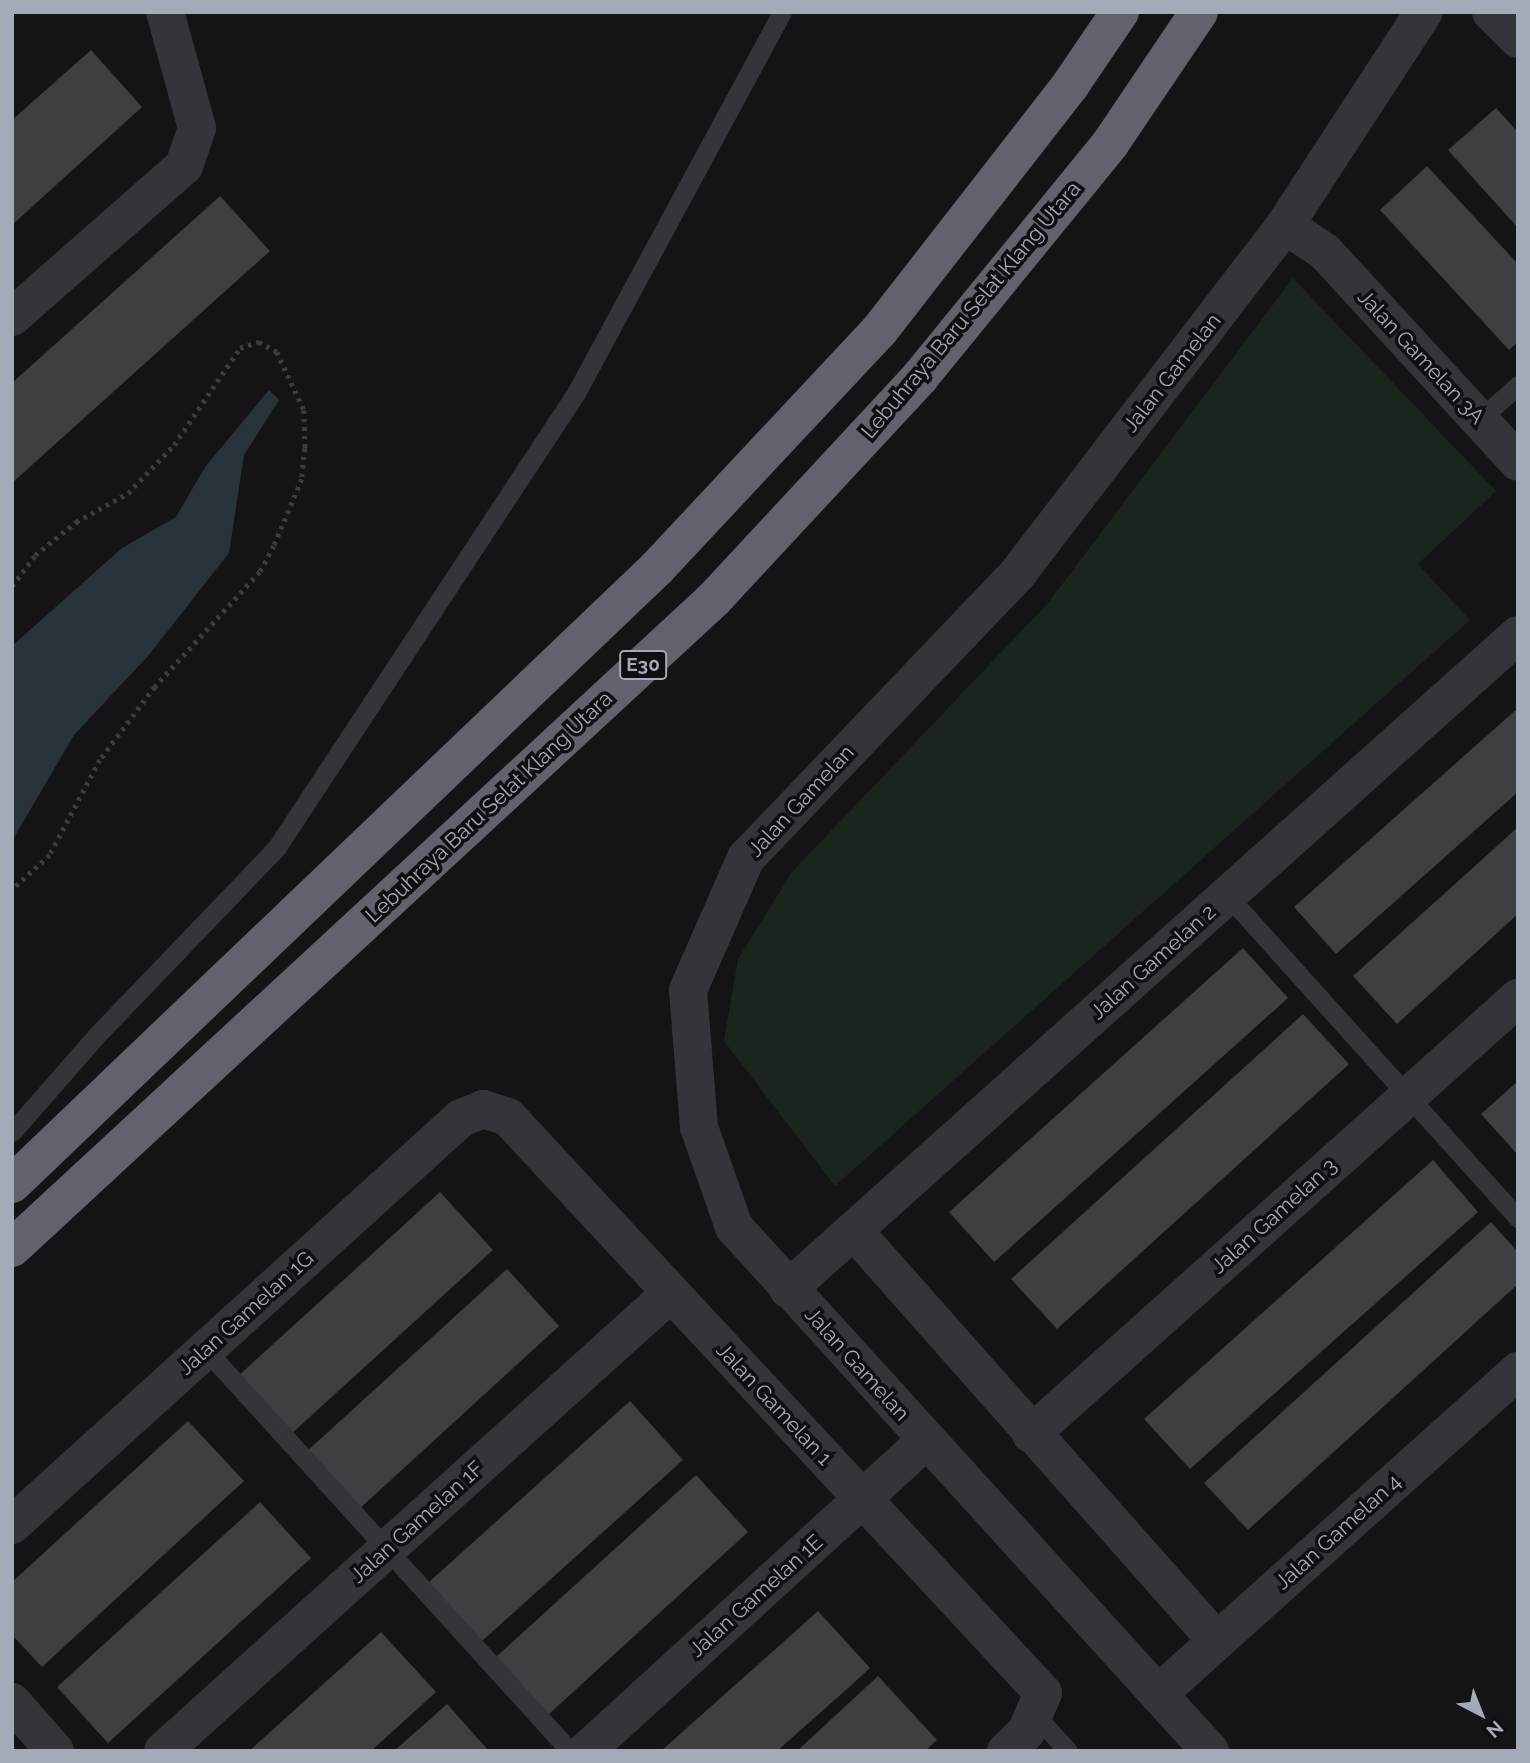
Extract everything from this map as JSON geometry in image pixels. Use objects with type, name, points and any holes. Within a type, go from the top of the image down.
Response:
[{"type":"highway","points":[[12,1184],[666,558],[879,331],[1071,84],[1120,12]]},
{"type":"highway","name":"Lebuhraya Baru Selat Klang Utara","points":[[12,1248],[714,599],[920,377],[1110,144],[1199,12]]},
{"type":"street","points":[[12,317],[184,166],[197,128],[165,12]]},
{"type":"street","name":"Jalan Gamelan","points":[[1210,1751],[734,1227],[699,1126],[688,990],[746,858],[1018,573],[1285,225],[1423,12]]},
{"type":"street","points":[[1491,12],[1518,39]]},
{"type":"street","name":"Jalan Gamelan 3A","points":[[1285,225],[1325,252],[1518,462]]},
{"type":"street","name":"Jalan Gamelan 2","points":[[788,1289],[1518,635]]},
{"type":"street","name":"Jalan Gamelan 3","points":[[1031,1434],[1518,998]]},
{"type":"street","name":"Jalan Gamelan 1","points":[[483,1109],[508,1117],[1043,1693],[1034,1714]]},
{"type":"street","name":"Jalan Gamelan 1G","points":[[12,1525],[461,1118],[483,1109]]},
{"type":"street","points":[[854,1231],[1217,1641]]},
{"type":"street","name":"Jalan Gamelan 1F","points":[[163,1751],[671,1293]]},
{"type":"street","name":"Jalan Gamelan 4","points":[[1158,1694],[1518,1371]]},
{"type":"street","name":"Jalan Gamelan 1E","points":[[586,1751],[926,1440]]},
{"type":"street","points":[[12,1702],[55,1751]]},
{"type":"street","points":[[1006,1751],[1027,1732],[1034,1714]]},
{"type":"lane","points":[[12,1132],[96,1036],[276,847],[576,393],[782,12]]},
{"type":"lane","points":[[1479,420],[1518,385]]},
{"type":"lane","points":[[1227,895],[1518,1218]]},
{"type":"lane","points":[[206,1350],[570,1751]]},
{"type":"lane","points":[[1034,1714],[1068,1751]]},
{"type":"path","points":[[12,586],[35,555],[76,522],[128,493],[174,445],[240,348],[259,342],[277,352],[304,410],[302,479],[260,572],[155,687],[100,760],[50,855],[12,890]]},
{"type":"shaded area","points":[[1293,278],[1496,491],[1418,564],[1470,620],[835,1186],[724,1041],[738,959],[792,872],[1048,603]]},
{"type":"shaded area","points":[[269,390],[279,400],[244,455],[229,553],[148,656],[74,735],[12,841],[12,646],[122,548],[176,517],[205,467]]},
{"type":"building","points":[[91,50],[142,107],[12,225],[12,120]]},
{"type":"building","points":[[1496,108],[1518,132],[1518,228],[1448,150]]},
{"type":"building","points":[[1427,166],[1518,264],[1518,342],[1509,350],[1380,210]]},
{"type":"building","points":[[220,196],[270,251],[12,483],[12,383]]},
{"type":"building","points":[[1518,708],[1518,792],[1336,954],[1294,907]]},
{"type":"building","points":[[1518,827],[1518,914],[1397,1024],[1353,976]]},
{"type":"building","points":[[1243,948],[1288,998],[994,1262],[949,1212]]},
{"type":"building","points":[[1303,1014],[1349,1064],[1057,1329],[1011,1279]]},
{"type":"building","points":[[1518,1081],[1518,1155],[1481,1114]]},
{"type":"building","points":[[1433,1160],[1478,1212],[1190,1469],[1144,1419]]},
{"type":"building","points":[[440,1192],[493,1250],[289,1436],[236,1378]]},
{"type":"building","points":[[1491,1222],[1518,1252],[1518,1284],[1248,1530],[1204,1483]]},
{"type":"building","points":[[507,1269],[559,1326],[357,1511],[305,1453]]},
{"type":"building","points":[[630,1401],[683,1460],[481,1642],[428,1583]]},
{"type":"building","points":[[188,1421],[244,1481],[42,1667],[12,1635],[12,1582]]},
{"type":"building","points":[[696,1475],[748,1532],[548,1715],[496,1657]]},
{"type":"building","points":[[260,1502],[311,1558],[108,1743],[57,1687]]},
{"type":"building","points":[[818,1611],[870,1668],[847,1689],[777,1751],[661,1751]]},
{"type":"building","points":[[381,1632],[436,1692],[371,1751],[249,1751]]},
{"type":"building","points":[[878,1676],[937,1740],[925,1751],[797,1751]]},
{"type":"building","points":[[447,1704],[489,1751],[394,1751],[428,1721]]}]
